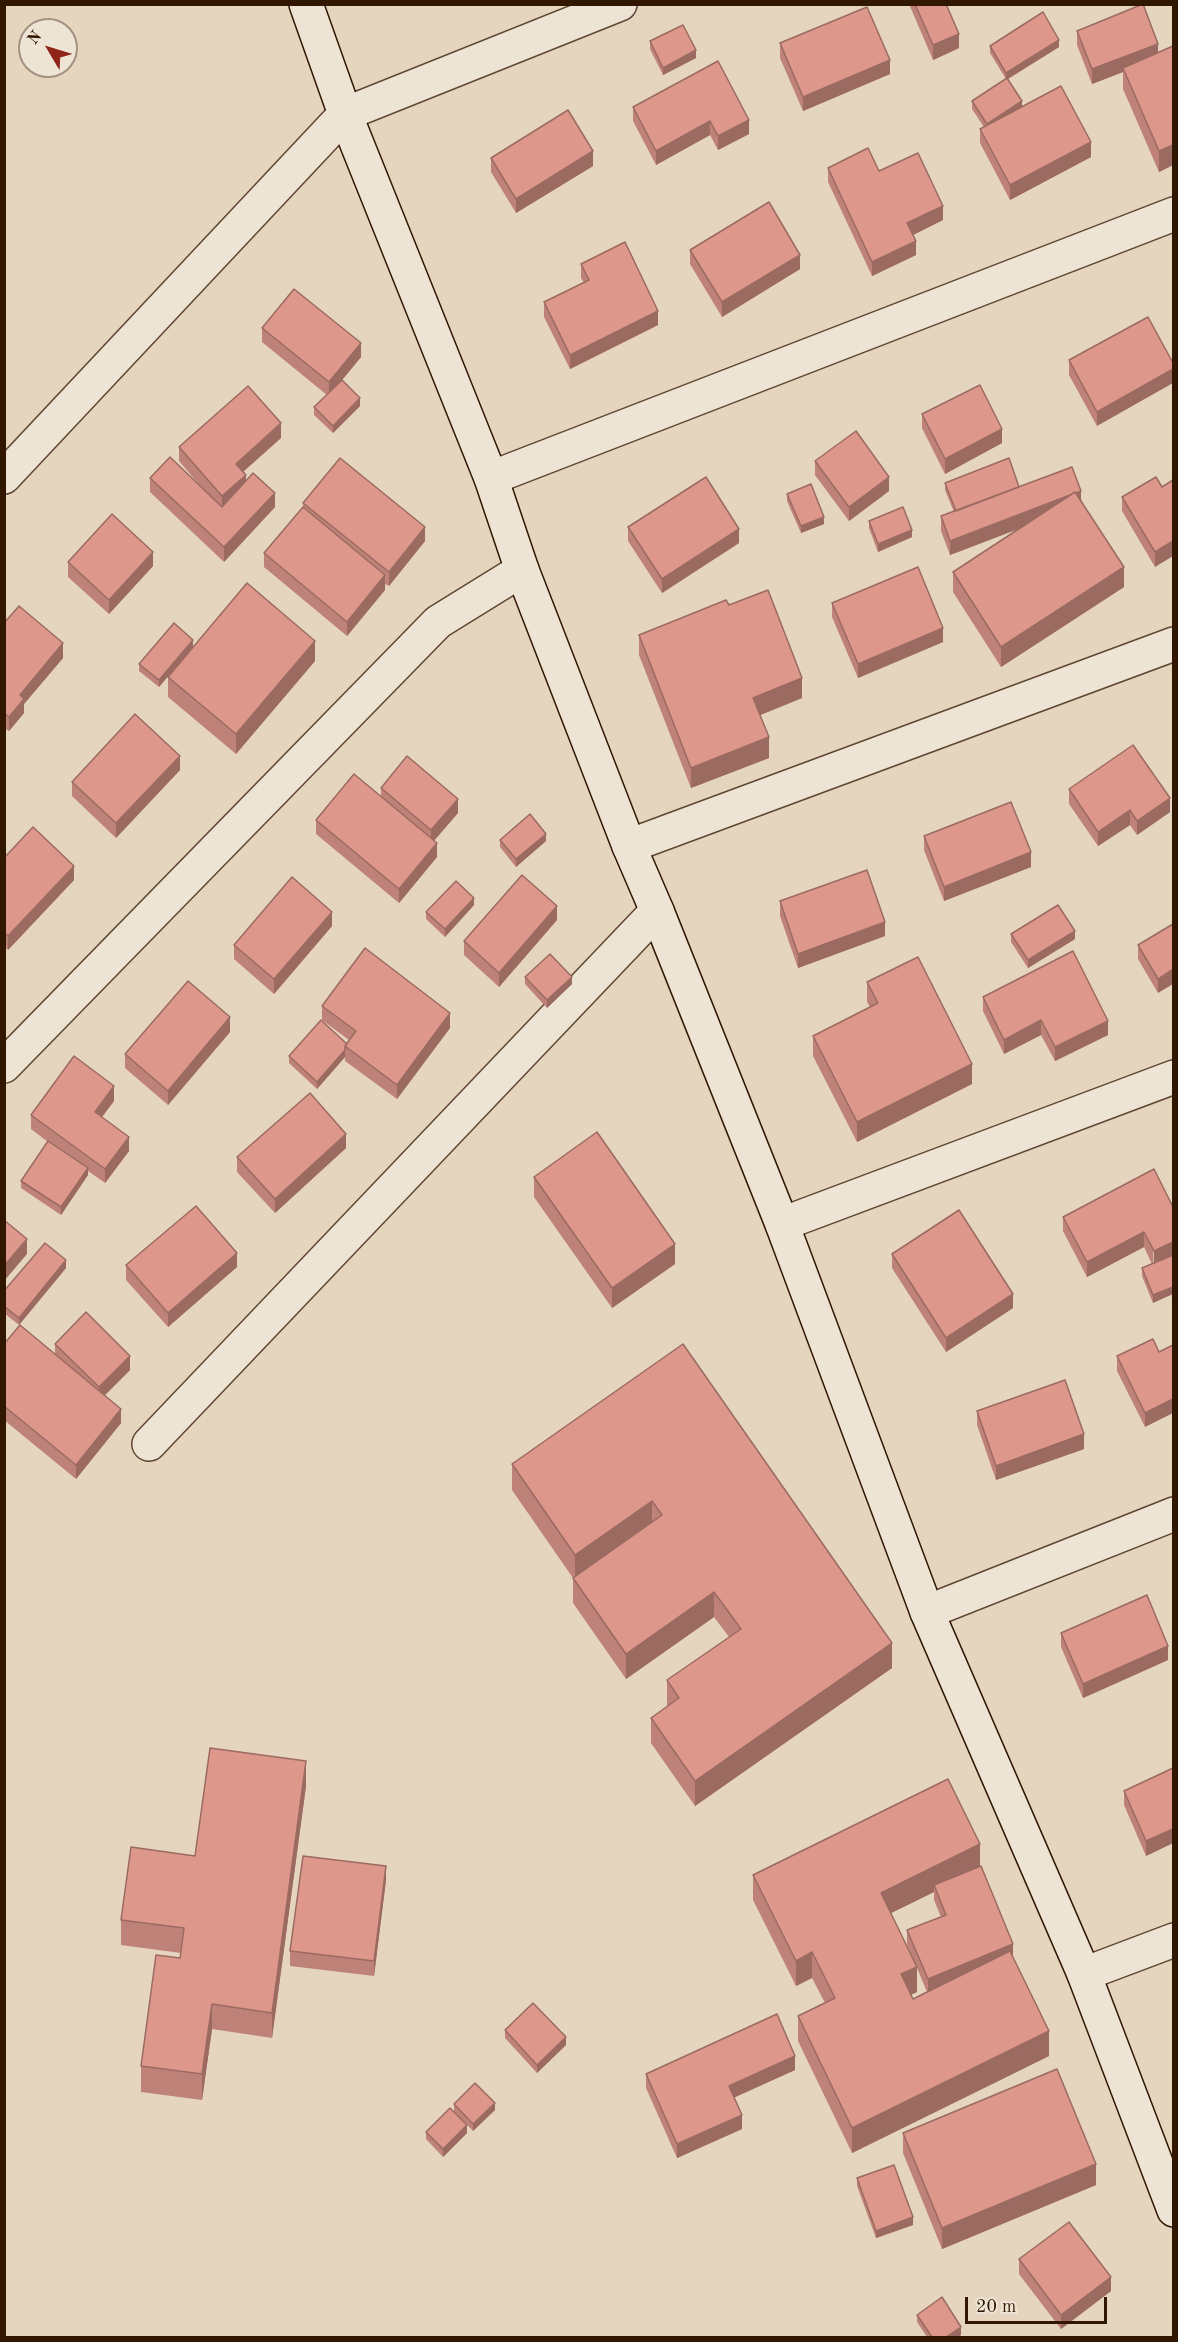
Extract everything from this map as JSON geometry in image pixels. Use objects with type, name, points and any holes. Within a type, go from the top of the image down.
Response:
[{"type":"street","points":[[306,4],[345,114],[491,478],[522,570],[629,846],[782,1224],[927,1612],[1084,1974],[1173,2210]]},
{"type":"street","points":[[4,477],[345,114],[620,4]]},
{"type":"street","points":[[491,478],[1173,214]]},
{"type":"street","points":[[4,1066],[438,622],[522,570]]},
{"type":"street","points":[[629,846],[1173,644]]},
{"type":"street","points":[[149,1443],[657,911]]},
{"type":"street","points":[[782,1224],[1173,1077]]},
{"type":"street","points":[[927,1612],[1173,1514]]},
{"type":"street","points":[[1084,1974],[1173,1940]]},
{"type":"building","points":[[915,4],[946,4],[959,34],[933,45]]},
{"type":"building","points":[[1143,4],[1158,44],[1092,69],[1077,31]]},
{"type":"building","points":[[867,7],[890,60],[803,97],[780,43]]},
{"type":"building","points":[[1043,12],[1059,40],[1006,73],[990,46]]},
{"type":"building","points":[[683,25],[696,50],[663,68],[650,41]]},
{"type":"building","points":[[1173,46],[1173,145],[1159,151],[1123,68]]},
{"type":"building","points":[[718,61],[749,120],[718,136],[710,121],[656,151],[633,107]]},
{"type":"building","points":[[1007,78],[1022,101],[987,124],[972,101]]},
{"type":"building","points":[[1061,86],[1091,142],[1010,185],[980,129]]},
{"type":"building","points":[[568,110],[593,151],[516,199],[491,158]]},
{"type":"building","points":[[868,148],[879,171],[918,153],[943,206],[907,223],[916,241],[872,262],[828,168]]},
{"type":"building","points":[[769,202],[800,255],[722,302],[690,250]]},
{"type":"building","points":[[625,242],[658,311],[570,355],[544,302],[589,280],[581,264]]},
{"type":"building","points":[[294,289],[361,343],[329,382],[262,328]]},
{"type":"building","points":[[1148,317],[1173,363],[1173,369],[1097,412],[1069,360]]},
{"type":"building","points":[[342,380],[360,398],[333,426],[314,407]]},
{"type":"building","points":[[980,385],[1002,429],[945,459],[922,414]]},
{"type":"building","points":[[248,386],[281,423],[236,464],[246,475],[222,496],[179,447]]},
{"type":"building","points":[[856,431],[889,477],[849,507],[815,461]]},
{"type":"building","points":[[170,457],[222,507],[253,473],[275,493],[224,547],[150,478]]},
{"type":"building","points":[[340,458],[425,527],[389,572],[303,503]]},
{"type":"building","points":[[1009,458],[1019,487],[956,511],[945,483]]},
{"type":"building","points":[[1072,467],[1081,491],[950,541],[941,516]]},
{"type":"building","points":[[706,477],[739,529],[662,579],[628,527]]},
{"type":"building","points":[[1156,477],[1162,487],[1173,480],[1173,541],[1155,552],[1122,497]]},
{"type":"building","points":[[811,484],[824,517],[801,526],[787,494]]},
{"type":"building","points":[[1075,492],[1124,567],[1001,647],[953,572]]},
{"type":"building","points":[[303,507],[385,575],[347,622],[264,553]]},
{"type":"building","points":[[903,507],[912,530],[878,544],[869,521]]},
{"type":"building","points":[[112,514],[153,552],[109,600],[68,562]]},
{"type":"building","points":[[918,567],[943,628],[858,664],[832,603]]},
{"type":"building","points":[[247,583],[315,641],[236,734],[168,677]]},
{"type":"building","points":[[768,590],[802,678],[753,698],[769,737],[691,768],[639,635],[726,600],[729,605]]},
{"type":"building","points":[[19,606],[63,643],[20,695],[24,699],[9,717],[4,713],[4,623]]},
{"type":"building","points":[[174,623],[193,640],[159,680],[139,664]]},
{"type":"building","points":[[135,714],[180,756],[116,823],[72,782]]},
{"type":"building","points":[[1133,745],[1170,798],[1137,821],[1130,810],[1098,832],[1069,789]]},
{"type":"building","points":[[407,756],[458,799],[431,830],[381,788]]},
{"type":"building","points":[[354,774],[437,843],[399,889],[316,820]]},
{"type":"building","points":[[1011,802],[1031,852],[944,887],[924,836]]},
{"type":"building","points":[[530,814],[546,834],[516,859],[500,840]]},
{"type":"building","points":[[33,827],[74,866],[8,936],[4,932],[4,858]]},
{"type":"building","points":[[867,870],[885,922],[798,954],[780,901]]},
{"type":"building","points":[[522,875],[557,906],[499,973],[464,941]]},
{"type":"building","points":[[292,877],[332,912],[274,979],[234,945]]},
{"type":"building","points":[[456,881],[474,898],[445,929],[426,912]]},
{"type":"building","points":[[1058,905],[1075,931],[1028,960],[1011,934]]},
{"type":"building","points":[[1173,924],[1173,969],[1158,979],[1138,945]]},
{"type":"building","points":[[365,948],[450,1013],[397,1085],[345,1046],[356,1031],[322,1006]]},
{"type":"building","points":[[1073,951],[1108,1021],[1055,1047],[1041,1020],[1004,1040],[983,997]]},
{"type":"building","points":[[550,954],[572,977],[547,1000],[525,977]]},
{"type":"building","points":[[918,957],[972,1064],[857,1122],[813,1036],[878,1003],[867,982]]},
{"type":"building","points":[[188,981],[230,1017],[168,1091],[125,1054]]},
{"type":"building","points":[[321,1020],[347,1044],[345,1050],[317,1082],[289,1056]]},
{"type":"building","points":[[74,1056],[114,1086],[95,1112],[129,1137],[105,1169],[31,1115]]},
{"type":"building","points":[[310,1093],[346,1134],[275,1199],[237,1157]]},
{"type":"building","points":[[597,1132],[675,1244],[612,1288],[534,1177]]},
{"type":"building","points":[[48,1141],[88,1168],[61,1207],[21,1181]]},
{"type":"building","points":[[1154,1169],[1173,1207],[1173,1242],[1154,1251],[1144,1232],[1087,1262],[1063,1217]]},
{"type":"building","points":[[196,1206],[237,1253],[168,1313],[126,1265]]},
{"type":"building","points":[[959,1210],[1013,1294],[946,1338],[892,1254]]},
{"type":"building","points":[[4,1220],[27,1239],[4,1266]]},
{"type":"building","points":[[45,1243],[66,1260],[19,1318],[4,1306],[4,1291]]},
{"type":"building","points":[[1173,1255],[1173,1287],[1153,1295],[1142,1268]]},
{"type":"building","points":[[86,1312],[130,1356],[99,1387],[55,1344]]},
{"type":"building","points":[[20,1325],[121,1409],[76,1465],[4,1406],[4,1344]]},
{"type":"building","points":[[1153,1339],[1159,1352],[1173,1345],[1173,1399],[1145,1413],[1117,1356]]},
{"type":"building","points":[[683,1344],[892,1643],[695,1781],[651,1718],[679,1698],[667,1680],[741,1629],[714,1592],[626,1654],[573,1578],[662,1515],[652,1501],[575,1555],[512,1464]]},
{"type":"building","points":[[1065,1380],[1084,1434],[996,1466],[977,1411]]},
{"type":"building","points":[[1147,1595],[1168,1646],[1083,1684],[1061,1633]]},
{"type":"building","points":[[210,1748],[306,1761],[272,2013],[212,2004],[202,2074],[141,2066],[156,1955],[180,1958],[184,1928],[121,1920],[131,1847],[195,1856]]},
{"type":"building","points":[[1173,1768],[1173,1829],[1146,1841],[1124,1791]]},
{"type":"building","points":[[948,1779],[980,1844],[881,1893],[917,1967],[901,1974],[913,1999],[1010,1951],[1049,2031],[852,2128],[798,2016],[835,1998],[812,1952],[796,1961],[753,1875]]},
{"type":"building","points":[[303,1856],[386,1866],[374,1961],[290,1951]]},
{"type":"building","points":[[981,1866],[1013,1944],[928,1979],[907,1930],[946,1915],[934,1885]]},
{"type":"building","points":[[533,2003],[566,2037],[537,2065],[505,2030]]},
{"type":"building","points":[[777,2014],[795,2056],[729,2086],[742,2115],[677,2144],[646,2074]]},
{"type":"building","points":[[1057,2069],[1096,2164],[942,2228],[903,2133]]},
{"type":"building","points":[[475,2083],[495,2103],[473,2124],[454,2104]]},
{"type":"building","points":[[450,2108],[467,2125],[443,2149],[426,2132]]},
{"type":"building","points":[[894,2165],[913,2217],[876,2231],[857,2178]]},
{"type":"building","points":[[1069,2222],[1111,2277],[1061,2315],[1019,2259]]},
{"type":"building","points":[[942,2297],[961,2327],[946,2337],[932,2337],[917,2315]]}]
